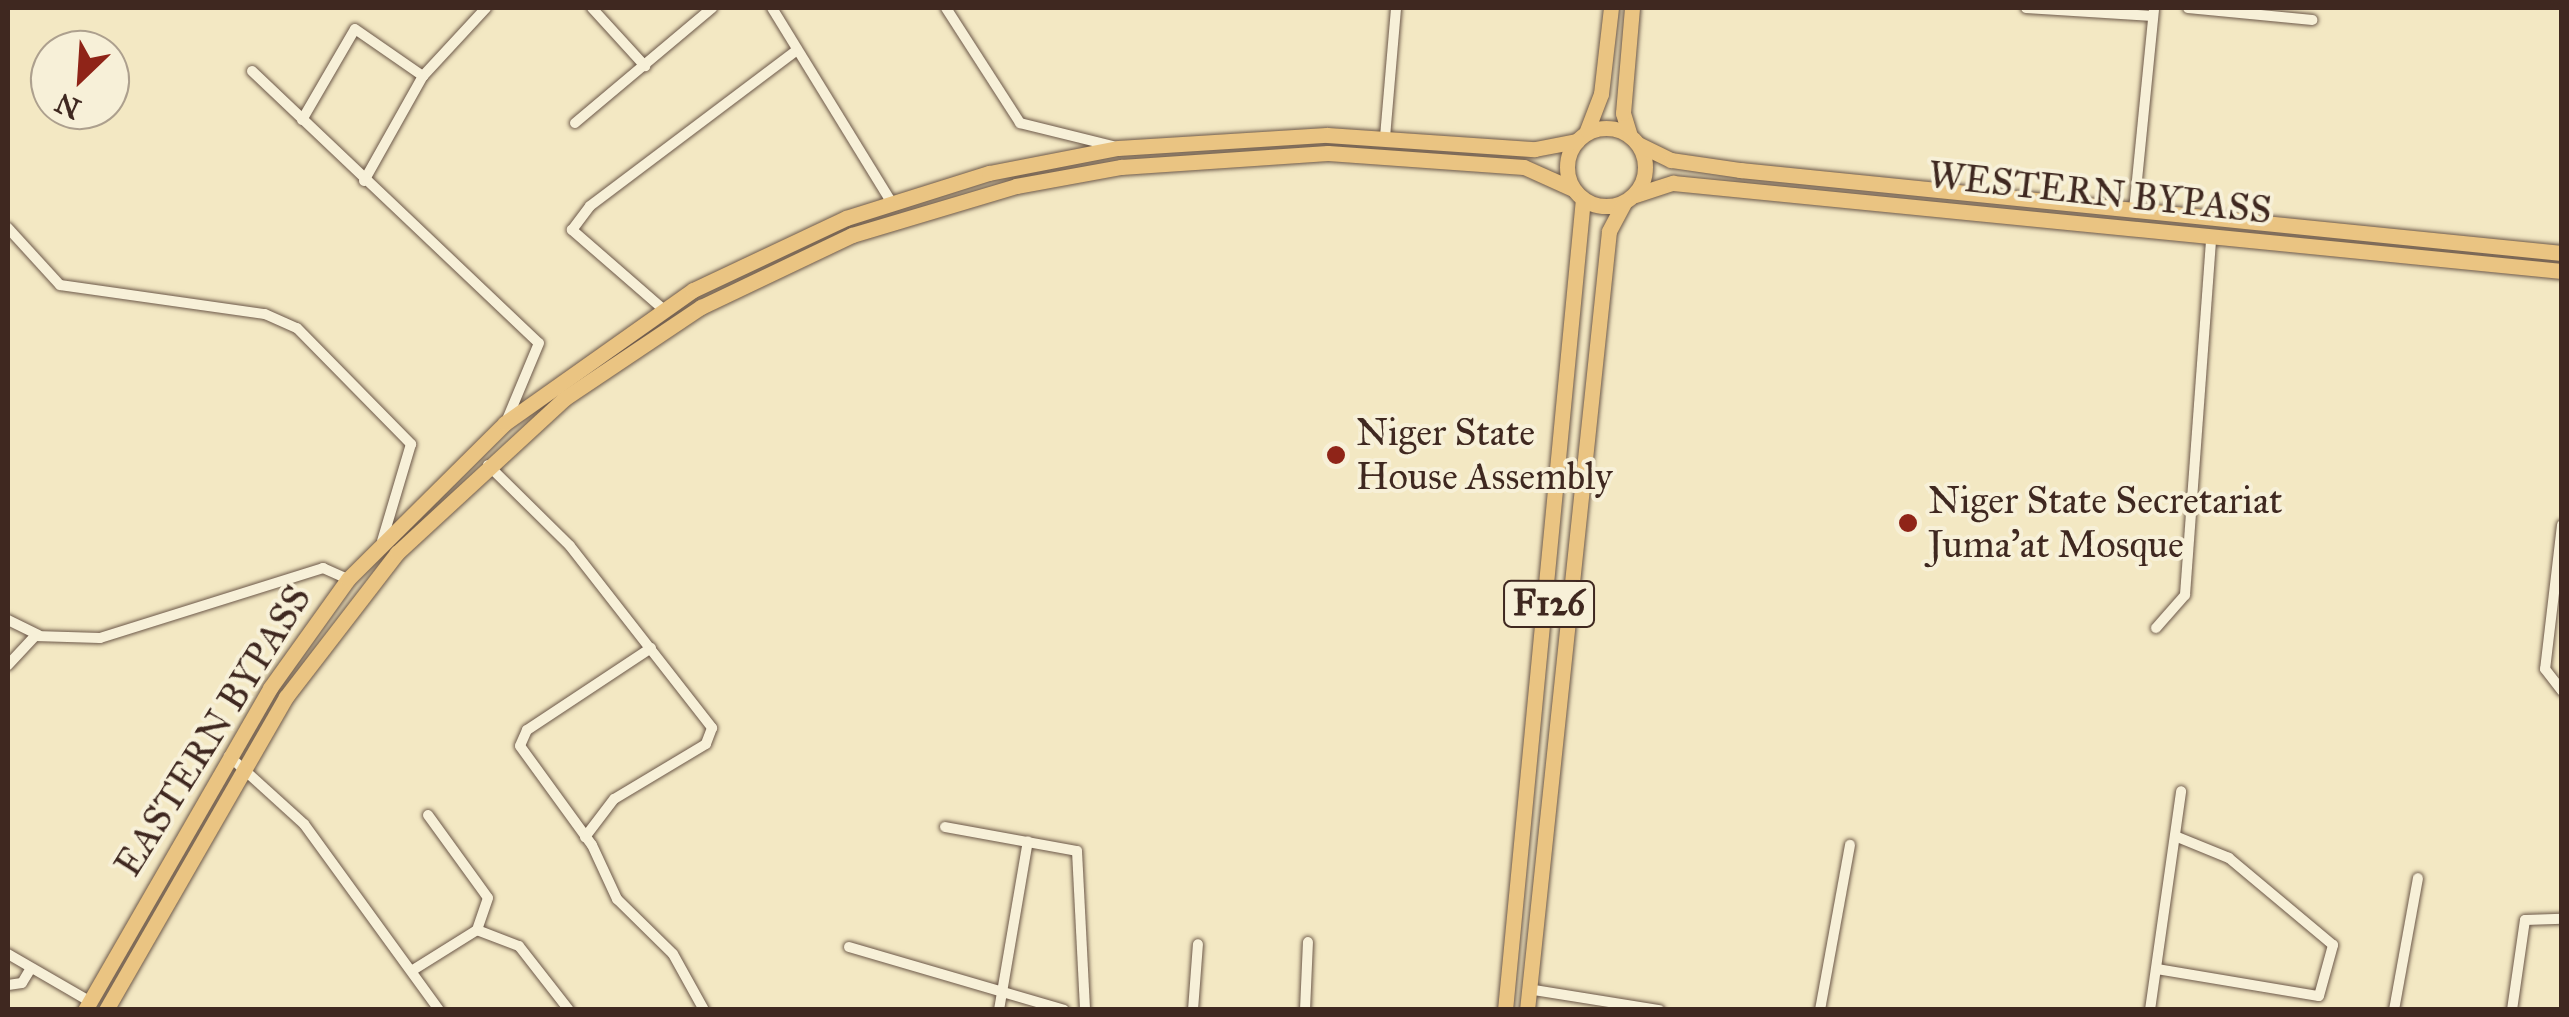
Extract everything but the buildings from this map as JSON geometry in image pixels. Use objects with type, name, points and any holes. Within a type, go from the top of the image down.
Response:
[{"type":"main road","name":"F126","points":[[1505,1010],[1530,787],[1578,194],[1567,164],[1601,94],[1610,8]]},
{"type":"main road","name":"F126","points":[[1526,1010],[1609,231],[1646,170],[1622,113],[1632,8]]},
{"type":"main road","name":"EASTERN BYPASS","points":[[87,1005],[229,756],[348,579],[382,540],[506,422],[663,309],[777,248],[892,203],[1118,148],[1385,137],[1535,149],[1581,137]]},
{"type":"main road","points":[[1581,137],[1634,140]]},
{"type":"main road","name":"WESTERN BYPASS","points":[[1634,140],[1706,165],[2562,253]]},
{"type":"main road","name":"EASTERN BYPASS","points":[[106,1010],[244,767],[341,620],[488,464],[565,398],[701,307],[852,234],[954,202],[1228,155],[1524,167],[1578,194]]},
{"type":"main road","name":"WESTERN BYPASS","points":[[1629,199],[1673,183],[2562,271]]},
{"type":"main road","points":[[1578,194],[1629,199]]},
{"type":"main road","points":[[1530,787],[1550,789]]},
{"type":"street","points":[[364,181],[423,76],[486,8]]},
{"type":"street","points":[[592,8],[645,66]]},
{"type":"street","points":[[575,123],[712,8]]},
{"type":"street","points":[[772,8],[892,203]]},
{"type":"street","points":[[946,8],[1020,123],[1118,148]]},
{"type":"street","points":[[1385,137],[1396,8]]},
{"type":"street","points":[[2026,8],[2154,12],[2134,210]]},
{"type":"street","points":[[2188,8],[2312,20]]},
{"type":"street","points":[[302,120],[356,29],[423,76]]},
{"type":"street","points":[[663,309],[572,230],[590,206],[796,52]]},
{"type":"street","points":[[252,71],[539,343],[506,422]]},
{"type":"street","points":[[8,228],[60,285],[265,314],[298,328],[411,444],[382,540]]},
{"type":"street","points":[[2156,628],[2185,594],[2212,237]]},
{"type":"street","points":[[488,464],[570,546],[652,648],[712,735],[614,799],[586,837]]},
{"type":"street","points":[[2562,526],[2545,668],[2562,691]]},
{"type":"street","points":[[8,620],[40,635],[100,638],[323,568],[348,579]]},
{"type":"street","points":[[8,665],[40,635]]},
{"type":"street","points":[[652,648],[520,740],[532,772],[586,837],[617,899],[673,954],[704,1010]]},
{"type":"street","points":[[229,756],[304,824],[413,970],[438,1010]]},
{"type":"street","points":[[2150,1010],[2181,791]]},
{"type":"street","points":[[413,970],[477,930],[488,898],[428,816]]},
{"type":"street","points":[[945,827],[1076,851],[1085,1010]]},
{"type":"street","points":[[2157,968],[2318,996],[2333,945],[2229,858],[2175,836]]},
{"type":"street","points":[[999,1010],[1028,840]]},
{"type":"street","points":[[1820,1010],[1850,845]]},
{"type":"street","points":[[2394,1010],[2418,878]]},
{"type":"street","points":[[2512,1010],[2526,920],[2562,919]]},
{"type":"street","points":[[477,930],[519,946],[569,1010]]},
{"type":"street","points":[[1305,1010],[1308,942]]},
{"type":"street","points":[[1193,1010],[1198,944]]},
{"type":"street","points":[[850,948],[1064,1010]]},
{"type":"street","points":[[8,954],[87,1005]]},
{"type":"street","points":[[8,985],[22,984],[31,968]]},
{"type":"street","points":[[1528,989],[1659,1010]]},
{"type":"place","name":"Niger State House Assembly","points":[[1336,455]]},
{"type":"place","name":"Niger State Secretariat Juma'at Mosque","points":[[1908,523]]}]
